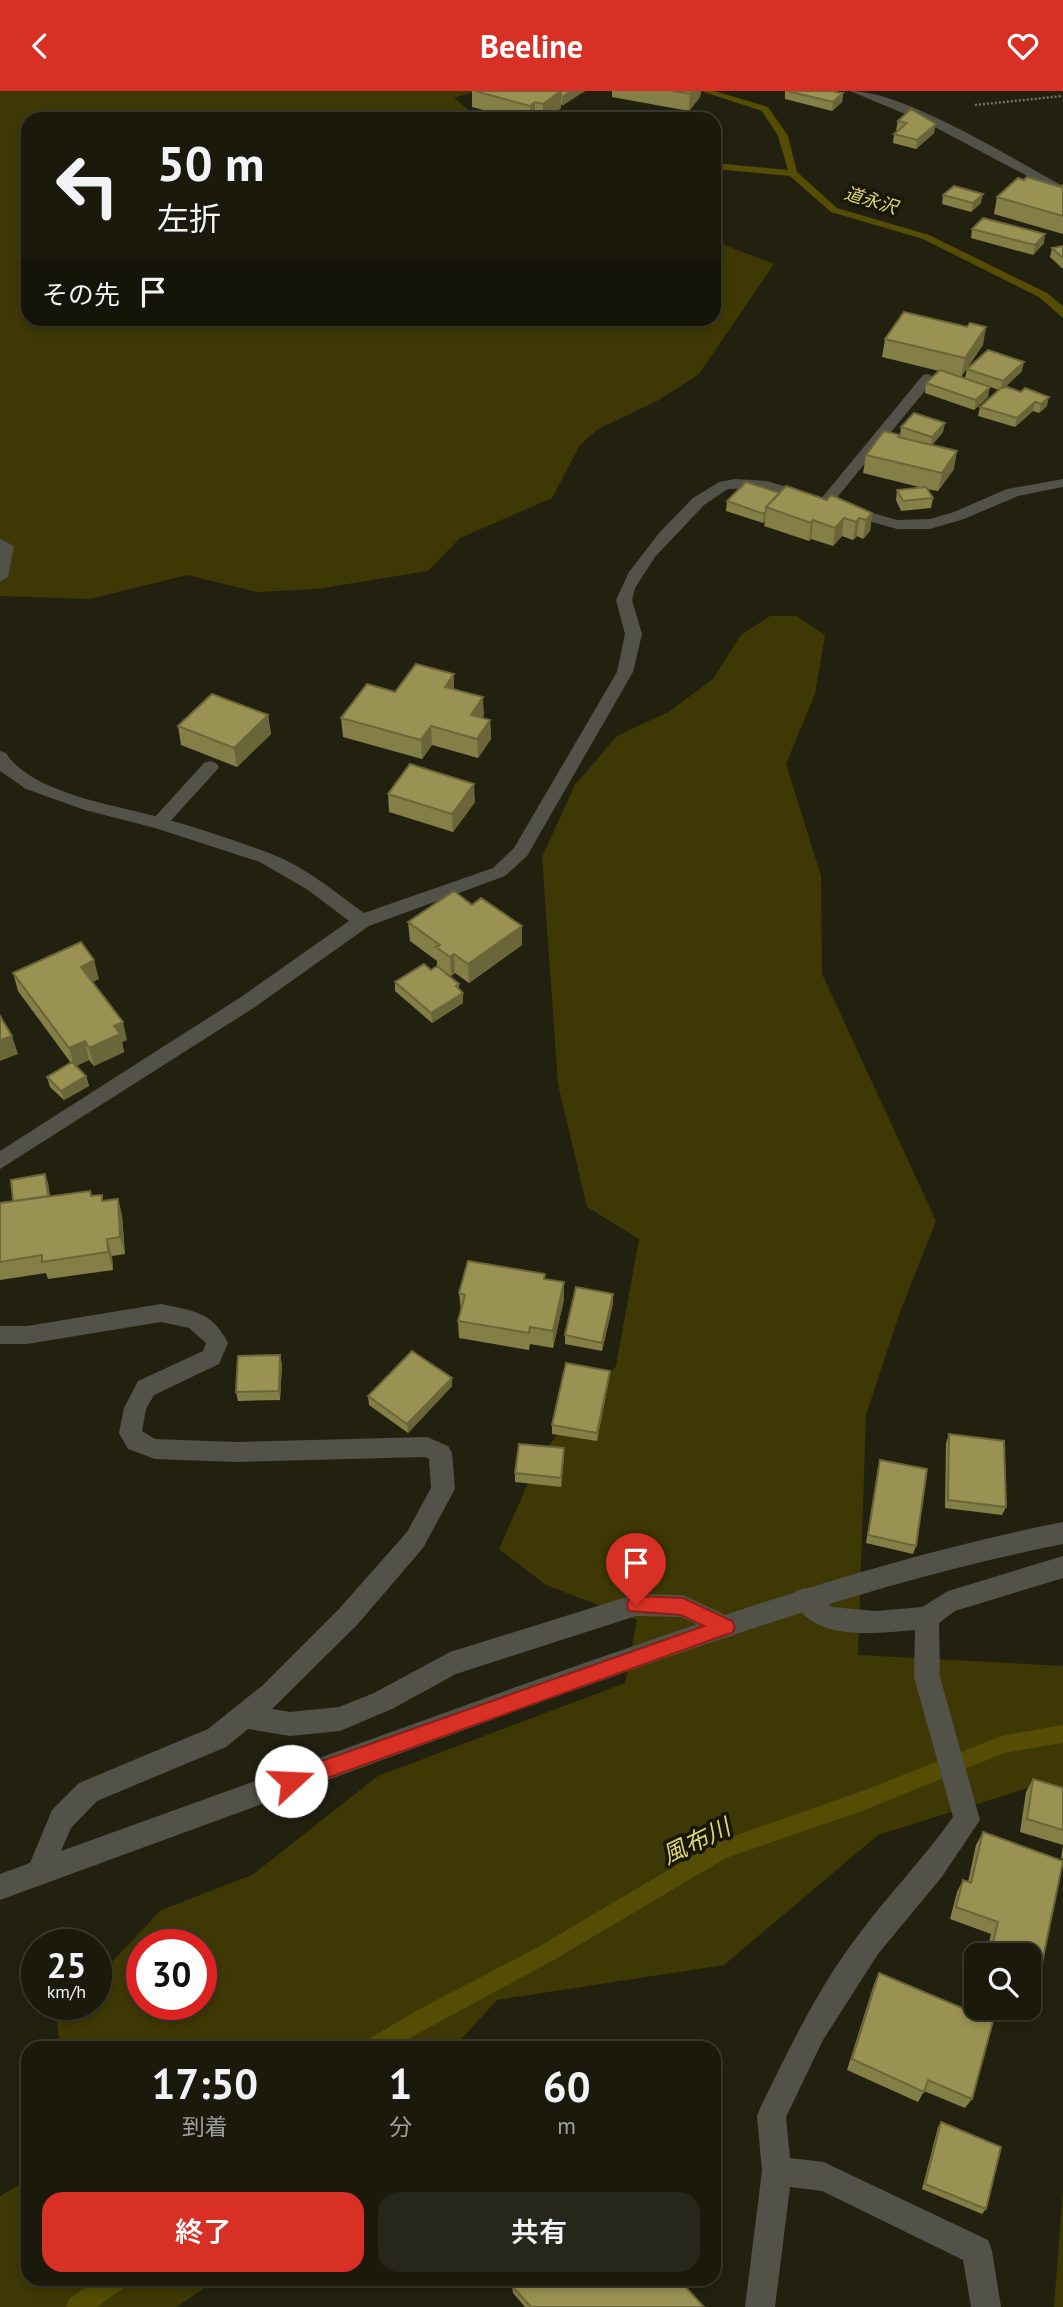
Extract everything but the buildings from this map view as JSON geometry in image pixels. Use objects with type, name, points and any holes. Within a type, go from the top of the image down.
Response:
[{"type":"street","points":[[856,91],[933,121],[1063,191]]},
{"type":"street","points":[[825,503],[928,378]]},
{"type":"street","points":[[0,1161],[248,1002],[362,921],[499,872],[521,852],[625,672],[634,648],[633,624],[624,599],[632,577],[705,495],[722,485],[748,482],[769,485],[883,522],[929,525],[958,517],[1004,496],[1037,485],[1063,483]]},
{"type":"street","points":[[0,544],[6,546],[0,577]]},
{"type":"street","points":[[0,757],[4,765],[32,785],[91,806],[159,823],[266,858],[314,886],[362,921]]},
{"type":"street","points":[[159,823],[210,767]]},
{"type":"street","points":[[0,1335],[26,1335],[161,1313],[195,1320],[211,1332],[217,1343],[211,1357],[146,1388],[135,1408],[130,1433],[135,1442],[155,1449],[237,1451],[427,1447],[440,1453],[443,1489],[415,1540],[348,1617],[272,1693],[217,1738],[88,1791],[61,1819],[40,1872]]},
{"type":"street","points":[[0,1887],[516,1699],[805,1599],[999,1544],[1063,1533]]},
{"type":"street","points":[[805,1599],[827,1618],[876,1622],[927,1618],[948,1602],[1063,1567]]},
{"type":"street","points":[[243,1716],[290,1724],[340,1719],[383,1701],[450,1664],[636,1605],[683,1606],[725,1627]]},
{"type":"street","points":[[760,2307],[777,2171],[771,2116],[813,2030],[868,1944],[932,1869],[967,1819],[927,1677],[927,1618]]},
{"type":"street","points":[[777,2171],[824,2177],[977,2251],[986,2307]]},
{"type":"path","points":[[966,104],[985,105],[1063,96]]},
{"type":"shaded area","points":[[0,91],[476,91],[454,98],[471,112],[21,112],[21,326],[721,326],[721,244],[774,264],[699,374],[659,400],[598,429],[580,445],[552,498],[460,538],[428,571],[317,589],[257,592],[187,575],[90,599],[0,596]]},
{"type":"shaded area","points":[[770,616],[796,616],[825,635],[815,694],[786,764],[821,876],[822,974],[936,1221],[900,1312],[866,1415],[858,1655],[1063,1666],[1063,1800],[1028,1788],[878,1835],[724,1965],[497,2000],[459,2041],[59,2041],[58,2020],[112,2020],[112,1962],[126,1947],[126,2020],[217,2020],[217,1929],[143,1929],[161,1910],[252,1875],[378,1776],[625,1683],[637,1620],[546,1585],[499,1549],[541,1454],[616,1366],[639,1239],[587,1207],[558,1084],[542,857],[575,785],[617,736],[670,711],[713,679],[741,635]]},
{"type":"shaded area","points":[[21,2184],[21,2286],[207,2286],[177,2307],[0,2307],[0,2196]]},
{"type":"shaded area","points":[[1063,2189],[1063,2307],[1054,2307]]},
{"type":"waterway","name":"道永沢","points":[[705,91],[765,109],[783,136],[793,173]]},
{"type":"waterway","points":[[721,167],[793,173]]},
{"type":"waterway","name":"道永沢","points":[[793,173],[834,210],[926,237],[1043,295],[1058,306],[1063,315]]},
{"type":"waterway","name":"風布川","points":[[384,2041],[545,1954],[721,1850],[865,1800],[1004,1744],[1063,1734]]},
{"type":"waterway","name":"風布川","points":[[77,2307],[107,2286]]},
{"type":"route","points":[[291,1781],[725,1627],[683,1606],[636,1605]]}]
